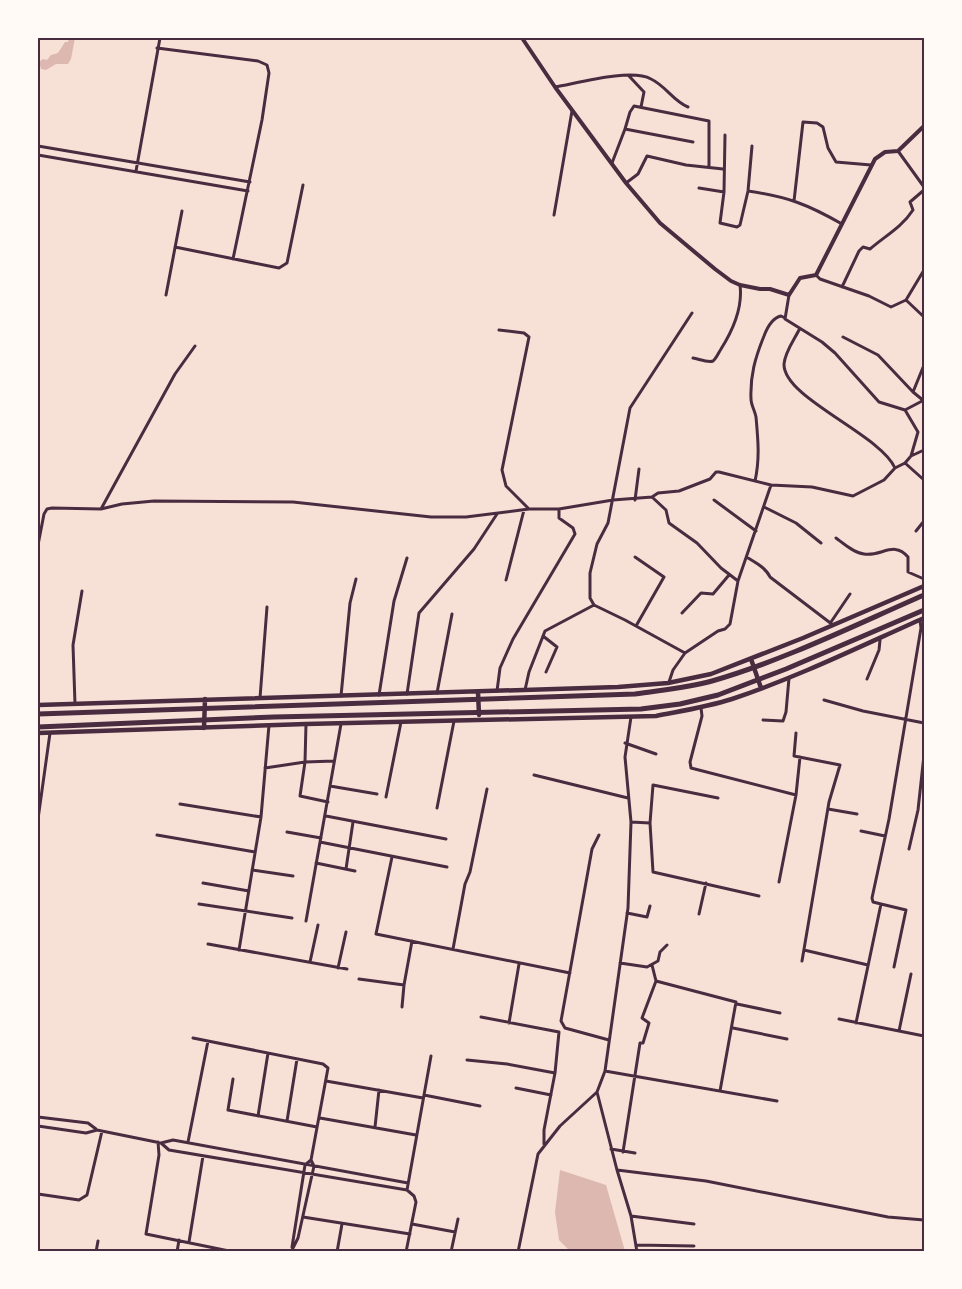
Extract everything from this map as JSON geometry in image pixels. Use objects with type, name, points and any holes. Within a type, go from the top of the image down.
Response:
[{"type":"highway","points":[[38,714],[635,694],[679,688],[713,680],[759,664],[924,595]]},
{"type":"highway","points":[[38,727],[210,720],[641,710],[690,702],[718,694],[924,610]]},
{"type":"main road","points":[[38,705],[478,692],[668,683],[711,674],[924,586]]},
{"type":"main road","points":[[38,733],[656,716],[701,708],[789,678],[922,619]]},
{"type":"main road","points":[[751,658],[761,688]]},
{"type":"main road","points":[[478,692],[479,720]]},
{"type":"main road","points":[[204,728],[205,699]]},
{"type":"street","points":[[136,171],[160,38]]},
{"type":"street","points":[[522,38],[626,183],[660,223],[715,269],[740,285],[770,289],[789,296]]},
{"type":"street","points":[[157,48],[258,61],[267,65],[269,73],[250,182],[233,259]]},
{"type":"street","points":[[555,87],[628,75],[650,78],[678,102],[688,107]]},
{"type":"street","points":[[628,75],[644,93],[641,107]]},
{"type":"street","points":[[612,163],[634,106],[709,121],[709,166]]},
{"type":"street","points":[[554,215],[573,110]]},
{"type":"street","points":[[794,201],[803,122],[817,123],[823,127],[828,148],[836,162],[871,165]]},
{"type":"street","points":[[816,275],[874,159],[881,154],[898,151],[924,126]]},
{"type":"street","points":[[625,129],[693,142]]},
{"type":"street","points":[[725,135],[724,192],[719,221],[737,227],[740,225],[748,191],[752,146]]},
{"type":"street","points":[[38,146],[250,182]]},
{"type":"street","points":[[842,287],[859,251],[863,247],[870,249],[889,232],[904,224],[914,210],[910,202],[924,189],[898,151]]},
{"type":"street","points":[[38,155],[248,191]]},
{"type":"street","points":[[626,183],[638,174],[647,156],[686,165],[724,169]]},
{"type":"street","points":[[175,247],[279,268],[287,263],[303,185]]},
{"type":"street","points":[[699,188],[724,192]]},
{"type":"street","points":[[748,191],[778,195],[812,207],[842,224]]},
{"type":"street","points":[[166,295],[182,211]]},
{"type":"street","points":[[816,275],[820,279],[869,296],[889,307],[906,300],[924,270]]},
{"type":"street","points":[[785,318],[789,296],[800,278],[816,275]]},
{"type":"street","points":[[693,358],[708,361],[715,359],[732,331],[741,297],[740,285]]},
{"type":"street","points":[[906,300],[924,317]]},
{"type":"street","points":[[685,654],[594,605],[590,598],[590,573],[597,544],[608,523],[630,408],[692,313]]},
{"type":"street","points":[[755,482],[759,466],[759,451],[756,414],[751,402],[751,377],[766,331],[776,317],[781,316],[835,353],[879,402],[905,410],[918,432],[911,456]]},
{"type":"street","points":[[499,330],[524,333],[529,337],[502,470],[506,486],[526,509]]},
{"type":"street","points":[[799,330],[784,364],[786,373],[804,394],[868,441],[892,462],[895,468]]},
{"type":"street","points":[[843,337],[878,355],[924,401],[905,410]]},
{"type":"street","points":[[101,509],[175,374],[195,346]]},
{"type":"street","points":[[913,392],[924,365]]},
{"type":"street","points":[[38,545],[47,509],[101,509],[122,504],[154,501],[282,502],[430,518],[466,517],[526,509],[559,509],[613,500],[636,500],[652,497],[657,493],[679,491],[710,479],[716,472],[771,485],[812,487],[853,496],[884,480],[895,468],[924,450]]},
{"type":"street","points":[[904,463],[924,480]]},
{"type":"street","points":[[636,500],[639,469]]},
{"type":"street","points":[[668,683],[673,670],[685,654],[730,624],[738,581],[771,485]]},
{"type":"street","points":[[652,497],[666,510],[669,523],[697,543],[738,581]]},
{"type":"street","points":[[714,500],[756,531]]},
{"type":"street","points":[[764,507],[796,523],[821,543]]},
{"type":"street","points":[[506,580],[526,509]]},
{"type":"street","points":[[497,691],[500,668],[513,639],[575,534],[573,528],[559,518],[559,509]]},
{"type":"street","points":[[407,694],[419,613],[474,549],[497,513]]},
{"type":"street","points":[[916,531],[924,521]]},
{"type":"street","points":[[836,538],[849,548],[865,555],[886,549],[904,552],[908,557],[908,572],[924,579]]},
{"type":"street","points":[[635,557],[664,577],[636,626]]},
{"type":"street","points":[[379,694],[394,601],[406,558]]},
{"type":"street","points":[[747,558],[758,564],[770,577],[832,624],[850,594]]},
{"type":"street","points":[[682,613],[701,593],[714,594],[729,575]]},
{"type":"street","points":[[341,696],[350,603],[356,579]]},
{"type":"street","points":[[75,704],[73,645],[82,591]]},
{"type":"street","points":[[525,690],[545,631],[594,605]]},
{"type":"street","points":[[260,698],[267,607]]},
{"type":"street","points":[[437,693],[452,614]]},
{"type":"street","points":[[894,967],[906,910],[873,902],[872,898],[906,720],[922,619]]},
{"type":"street","points":[[543,636],[557,647],[546,672]]},
{"type":"street","points":[[867,679],[879,650],[880,639]]},
{"type":"street","points":[[763,720],[783,721],[789,678]]},
{"type":"street","points":[[824,700],[924,723]]},
{"type":"street","points":[[701,708],[702,716],[690,762],[692,768],[796,795]]},
{"type":"street","points":[[518,1251],[538,1155],[568,1118],[597,1092],[605,1071],[627,913],[631,822],[625,765],[631,717]]},
{"type":"street","points":[[437,808],[454,721]]},
{"type":"street","points":[[386,797],[401,722]]},
{"type":"street","points":[[306,724],[305,762],[300,796],[328,802]]},
{"type":"street","points":[[306,921],[341,724]]},
{"type":"street","points":[[239,951],[261,818],[269,725]]},
{"type":"street","points":[[38,819],[50,733]]},
{"type":"street","points":[[796,733],[794,756],[840,765],[828,809],[802,961]]},
{"type":"street","points":[[626,743],[656,754]]},
{"type":"street","points":[[909,849],[918,810],[924,755]]},
{"type":"street","points":[[779,882],[796,795],[800,757]]},
{"type":"street","points":[[265,768],[305,762],[334,761]]},
{"type":"street","points":[[534,775],[628,798]]},
{"type":"street","points":[[718,798],[653,785],[650,823],[654,872],[759,896]]},
{"type":"street","points":[[330,786],[377,794]]},
{"type":"street","points":[[453,949],[487,789]]},
{"type":"street","points":[[180,804],[261,818]]},
{"type":"street","points":[[828,809],[857,814]]},
{"type":"street","points":[[326,816],[446,839]]},
{"type":"street","points":[[346,869],[353,822]]},
{"type":"street","points":[[631,822],[650,823]]},
{"type":"street","points":[[861,831],[885,836]]},
{"type":"street","points":[[287,832],[349,849],[447,867]]},
{"type":"street","points":[[599,834],[592,849],[562,1023],[565,1028],[609,1040]]},
{"type":"street","points":[[157,835],[255,852]]},
{"type":"street","points":[[392,857],[375,934],[570,974]]},
{"type":"street","points":[[316,863],[355,871]]},
{"type":"street","points":[[252,870],[293,876]]},
{"type":"street","points":[[203,883],[249,891]]},
{"type":"street","points":[[699,914],[706,883]]},
{"type":"street","points":[[199,904],[292,918]]},
{"type":"street","points":[[856,1023],[880,904]]},
{"type":"street","points":[[627,913],[647,917],[650,906]]},
{"type":"street","points":[[310,963],[318,926]]},
{"type":"street","points":[[338,968],[346,932]]},
{"type":"street","points":[[402,1007],[412,941]]},
{"type":"street","points":[[208,944],[347,969]]},
{"type":"street","points":[[620,963],[647,967],[658,961],[660,952],[667,945]]},
{"type":"street","points":[[804,950],[868,965]]},
{"type":"street","points":[[509,1023],[519,964]]},
{"type":"street","points":[[623,1152],[640,1043],[643,1043],[649,1023],[642,1018],[656,981],[652,965]]},
{"type":"street","points":[[898,1031],[911,974]]},
{"type":"street","points":[[359,979],[404,985]]},
{"type":"street","points":[[656,981],[685,990],[735,1000],[733,1028],[720,1091]]},
{"type":"street","points":[[736,1004],[780,1013]]},
{"type":"street","points":[[481,1017],[559,1032],[555,1073],[544,1130],[544,1146]]},
{"type":"street","points":[[839,1019],[924,1036]]},
{"type":"street","points":[[733,1028],[787,1039]]},
{"type":"street","points":[[193,1038],[326,1066],[328,1071],[311,1160],[314,1166],[298,1238],[292,1251]]},
{"type":"street","points":[[188,1143],[208,1041]]},
{"type":"street","points":[[258,1116],[268,1053]]},
{"type":"street","points":[[407,1190],[431,1056]]},
{"type":"street","points":[[287,1121],[297,1059]]},
{"type":"street","points":[[467,1060],[507,1064],[555,1073]]},
{"type":"street","points":[[605,1071],[777,1101]]},
{"type":"street","points":[[233,1079],[228,1110],[317,1127]]},
{"type":"street","points":[[326,1081],[480,1106]]},
{"type":"street","points":[[516,1088],[551,1095]]},
{"type":"street","points":[[375,1127],[379,1090]]},
{"type":"street","points":[[597,1092],[631,1216],[637,1251]]},
{"type":"street","points":[[38,1117],[88,1123],[97,1130]]},
{"type":"street","points":[[320,1118],[416,1135]]},
{"type":"street","points":[[38,1126],[86,1133],[97,1130],[160,1143],[173,1140],[408,1183]]},
{"type":"street","points":[[38,1194],[79,1200],[84,1198],[87,1195],[102,1131]]},
{"type":"street","points":[[160,1143],[169,1150],[407,1190],[415,1198],[406,1251]]},
{"type":"street","points":[[160,1143],[146,1234],[234,1251]]},
{"type":"street","points":[[611,1149],[635,1153]]},
{"type":"street","points":[[189,1242],[203,1156]]},
{"type":"street","points":[[292,1251],[303,1173],[305,1165],[311,1160]]},
{"type":"street","points":[[617,1170],[706,1181],[888,1216],[924,1220]]},
{"type":"street","points":[[631,1216],[694,1224]]},
{"type":"street","points":[[303,1217],[410,1234]]},
{"type":"street","points":[[451,1251],[458,1220]]},
{"type":"street","points":[[338,1251],[342,1223]]},
{"type":"street","points":[[412,1224],[455,1232]]},
{"type":"street","points":[[96,1251],[98,1240]]},
{"type":"street","points":[[177,1251],[179,1240]]},
{"type":"street","points":[[636,1245],[694,1246]]},
{"type":"street","points":[[207,1251],[208,1246]]},
{"type":"shaded area","points":[[69,38],[75,38],[68,64],[56,64],[46,70],[41,69],[39,62],[58,53]]},
{"type":"shaded area","points":[[560,1170],[606,1185],[625,1251],[570,1251],[559,1240],[555,1212]]}]
